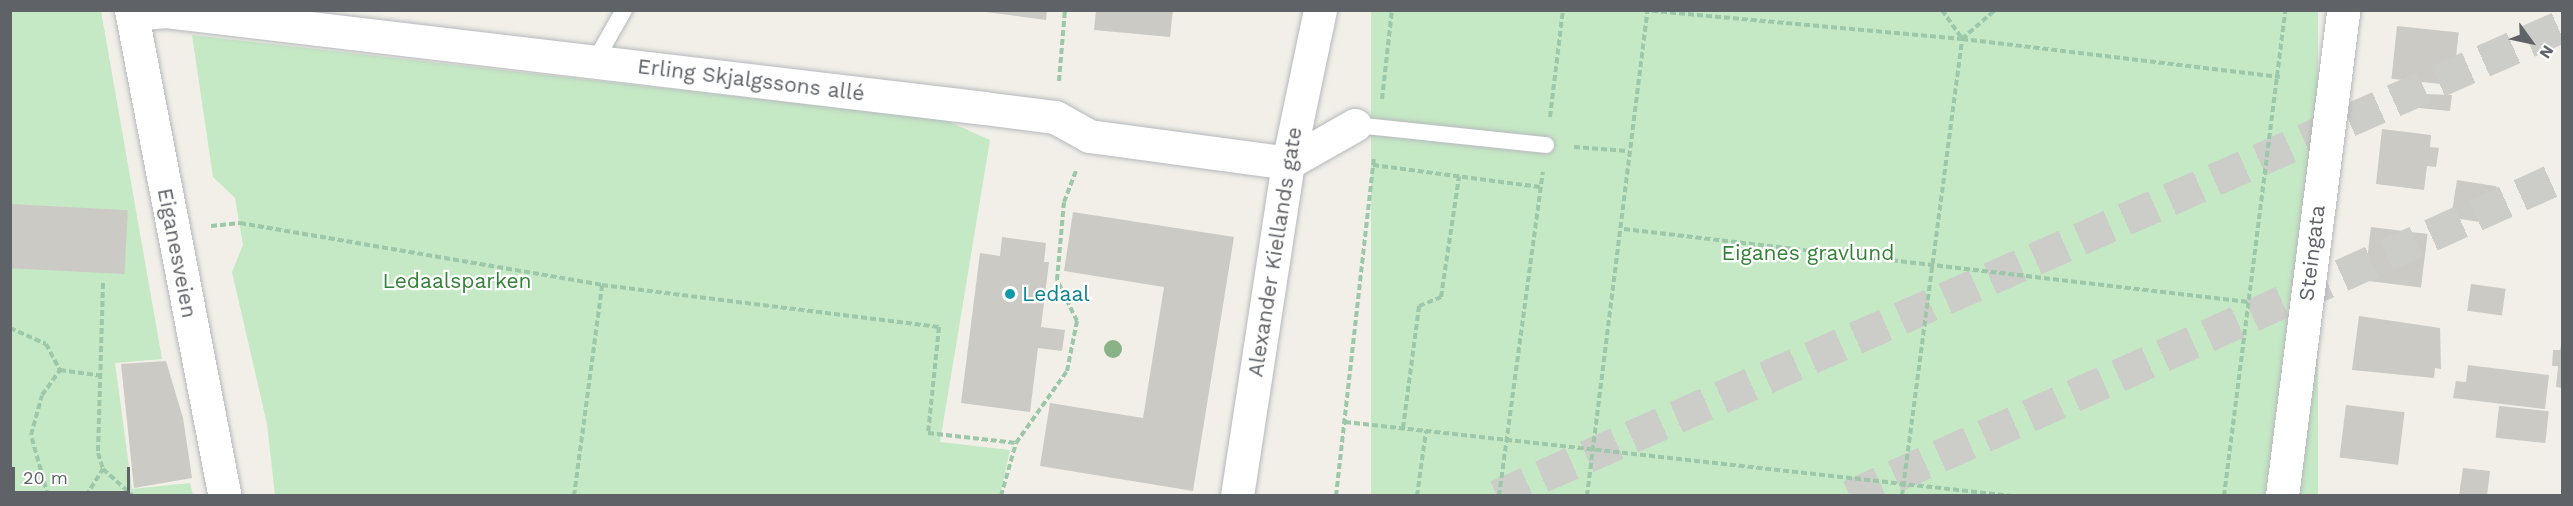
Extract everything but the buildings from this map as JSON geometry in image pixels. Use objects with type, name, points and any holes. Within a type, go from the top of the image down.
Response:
[{"type":"street","name":"Alexander Kiellands gate","points":[[1237,495],[1288,163],[1320,10]]},
{"type":"street","name":"Steingata","points":[[2282,495],[2343,10]]},
{"type":"street","name":"Erling Skjalgssons allé","points":[[131,12],[166,11],[1055,117],[1089,136],[1288,163]]},
{"type":"street","name":"Eiganesveien","points":[[131,12],[225,495]]},
{"type":"street","points":[[1288,163],[1366,126]]},
{"type":"lane","points":[[595,61],[624,10]]},
{"type":"lane","points":[[1366,126],[1546,145]]},
{"type":"path","points":[[1055,117],[1065,10]]},
{"type":"path","points":[[1336,495],[1373,165],[1366,126],[1392,10]]},
{"type":"path","points":[[1499,495],[1510,440],[1563,10]]},
{"type":"path","points":[[1942,10],[1962,39]]},
{"type":"path","points":[[1902,495],[1962,39],[1995,10]]},
{"type":"path","points":[[2224,495],[2280,77],[2284,10]]},
{"type":"path","points":[[1587,495],[1623,229],[1628,151],[1645,11],[1962,39],[2280,77]]},
{"type":"path","points":[[1001,495],[1016,443],[1067,371],[1077,321],[1057,280],[1065,202],[1089,136]]},
{"type":"path","points":[[1546,145],[1628,151]]},
{"type":"path","points":[[1373,165],[1541,187]]},
{"type":"path","points":[[1403,428],[1419,306],[1441,297],[1459,176]]},
{"type":"path","points":[[210,226],[240,223],[602,285],[939,327],[928,433],[1016,443]]},
{"type":"path","points":[[1623,229],[1933,262],[2249,302]]},
{"type":"path","points":[[103,283],[104,376],[98,453],[103,469],[133,495]]},
{"type":"path","points":[[574,495],[602,285]]},
{"type":"path","points":[[10,328],[46,344],[60,370]]},
{"type":"path","points":[[60,370],[104,376]]},
{"type":"path","points":[[48,495],[31,435],[42,395],[60,370]]},
{"type":"path","points":[[1345,422],[2012,495]]},
{"type":"path","points":[[1417,495],[1426,431]]},
{"type":"path","points":[[86,495],[103,469]]},
{"type":"green space","points":[[10,11],[101,11],[162,359],[115,363],[132,489],[190,483],[193,495],[11,495]]},
{"type":"green space","name":"Eiganes gravlund","points":[[1371,11],[2318,11],[2318,496],[1371,496]]},
{"type":"green space","name":"Ledaalsparken","points":[[192,35],[945,120],[990,140],[940,442],[1010,450],[1000,495],[275,495],[267,424],[232,272],[243,245],[235,198],[213,177]]},
{"type":"tunnel","points":[[1497,496],[2562,26]]},
{"type":"tunnel","points":[[1850,496],[2562,176]]},
{"type":"place","name":"Ledaal","points":[[1010,294]]}]
